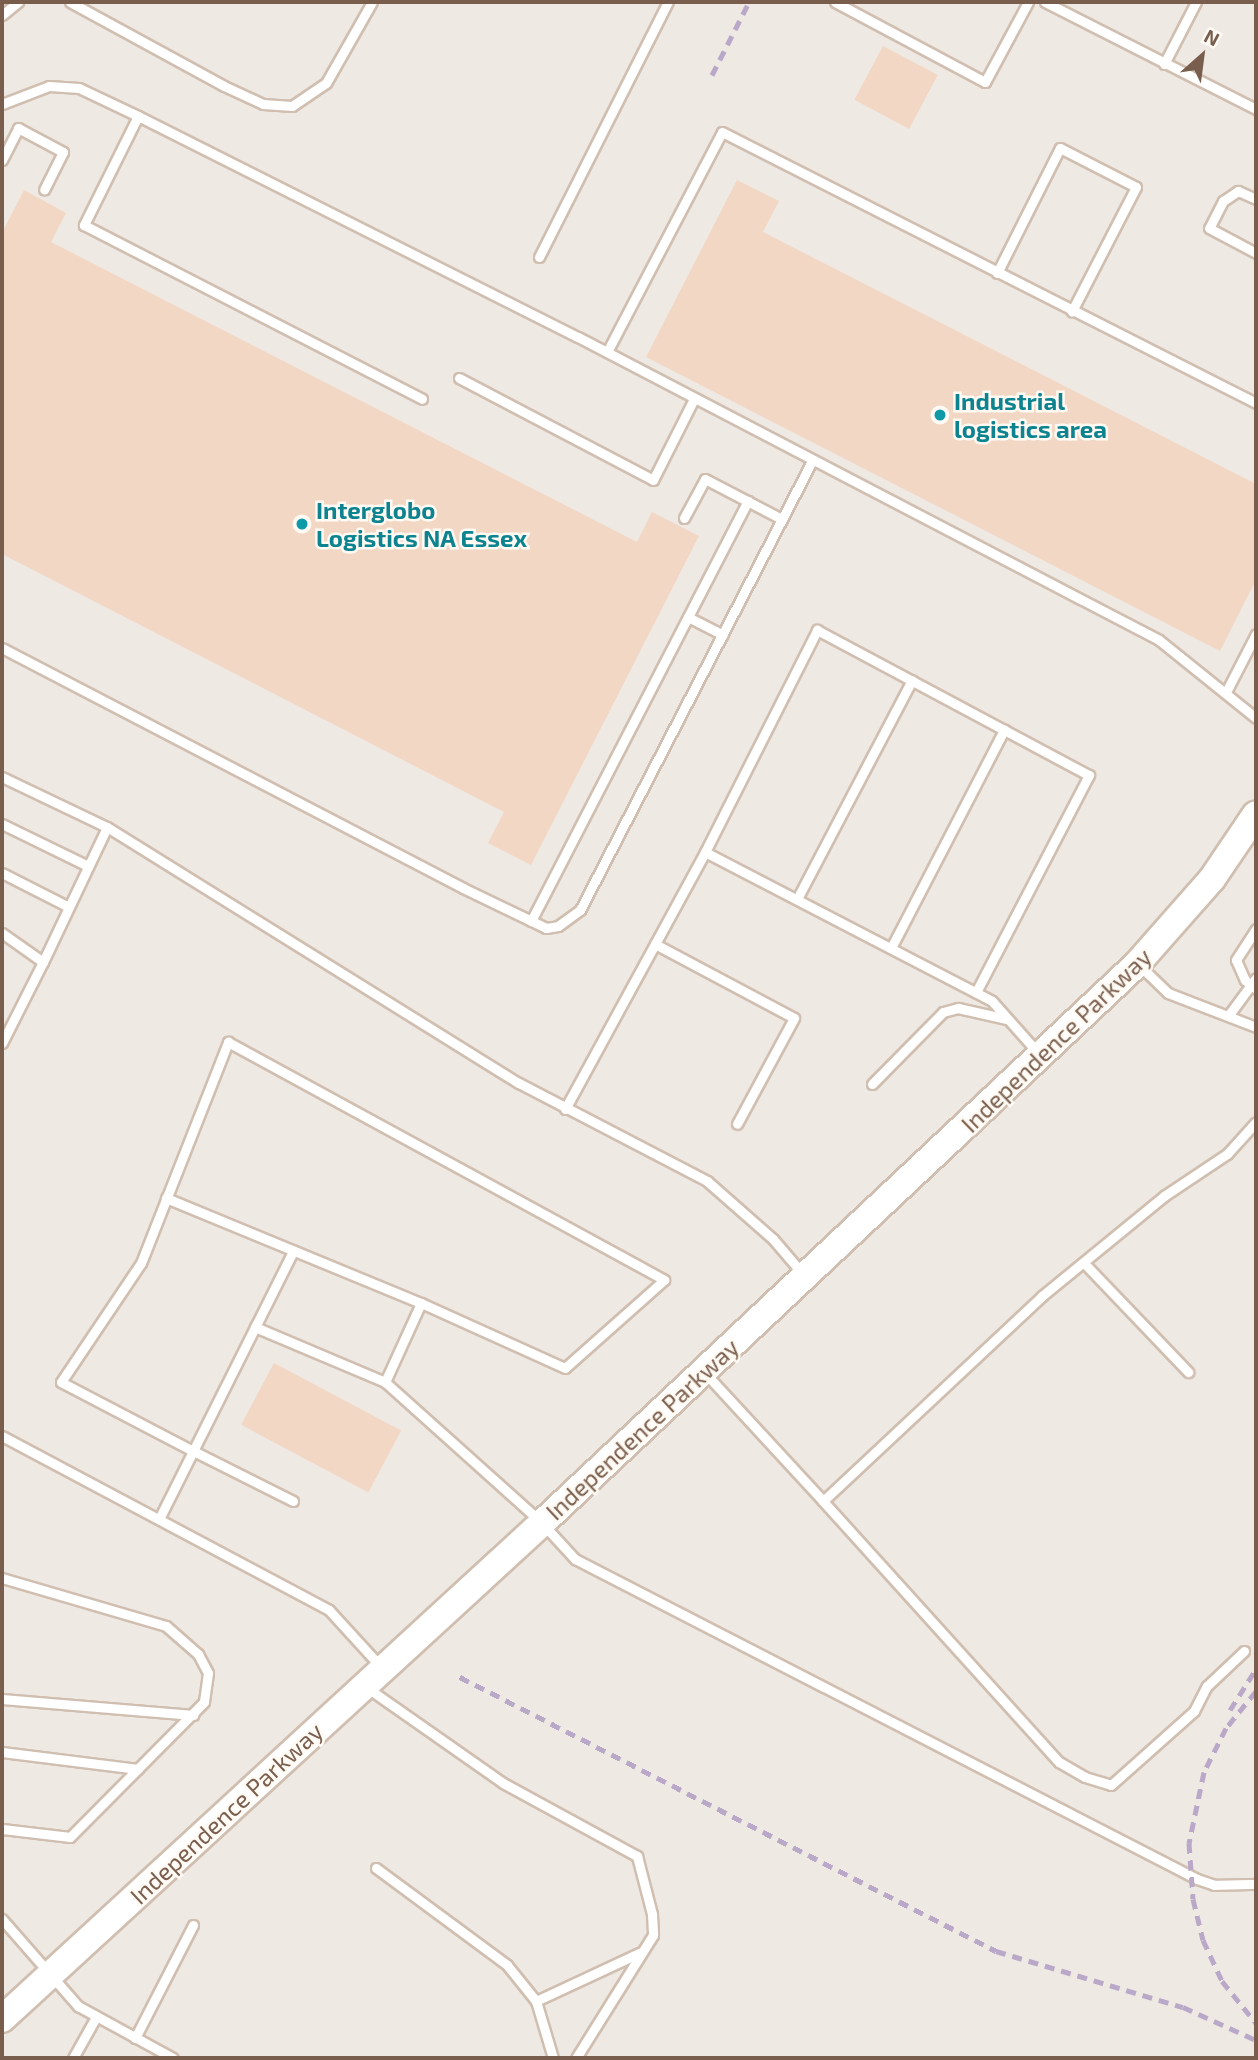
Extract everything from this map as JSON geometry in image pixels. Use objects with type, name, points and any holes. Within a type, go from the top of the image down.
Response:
[{"type":"main road","name":"Independence Parkway","points":[[2,2019],[542,1523],[1138,964],[1205,887],[1256,814]]},
{"type":"lane","points":[[2,15],[18,2]]},
{"type":"lane","points":[[70,2],[224,86],[263,104],[292,106],[326,83],[372,2]]},
{"type":"lane","points":[[539,257],[668,2]]},
{"type":"lane","points":[[835,2],[985,82],[1028,2]]},
{"type":"lane","points":[[1045,2],[1256,109]]},
{"type":"lane","points":[[1164,64],[1196,2]]},
{"type":"lane","points":[[2,104],[50,86],[79,88],[138,116],[607,352],[1159,640],[1256,719]]},
{"type":"lane","points":[[138,116],[83,225],[422,399]]},
{"type":"lane","points":[[2,160],[18,128],[63,152],[44,190]]},
{"type":"lane","points":[[607,352],[722,132],[1256,403]]},
{"type":"lane","points":[[997,273],[1060,148],[1136,187],[1072,311]]},
{"type":"lane","points":[[1256,200],[1238,191],[1223,201],[1209,228],[1256,253]]},
{"type":"lane","points":[[459,378],[653,481],[694,399]]},
{"type":"lane","points":[[2,648],[531,921],[546,928],[558,926],[580,910],[812,461]]},
{"type":"lane","points":[[684,518],[705,479],[782,519]]},
{"type":"lane","points":[[531,921],[748,501]]},
{"type":"lane","points":[[688,617],[723,635]]},
{"type":"lane","points":[[565,1109],[705,852],[817,630],[1089,775],[976,992]]},
{"type":"lane","points":[[1226,692],[1256,634]]},
{"type":"lane","points":[[797,899],[912,680]]},
{"type":"lane","points":[[891,948],[1004,730]]},
{"type":"lane","points":[[2,777],[107,827],[565,1109],[707,1181],[773,1239],[806,1277]]},
{"type":"lane","points":[[2,824],[88,866]]},
{"type":"lane","points":[[2,1043],[107,827]]},
{"type":"lane","points":[[705,852],[992,1001],[1040,1056]]},
{"type":"lane","points":[[2,873],[69,908]]},
{"type":"lane","points":[[1253,988],[1236,960],[1256,929]]},
{"type":"lane","points":[[2,933],[43,962]]},
{"type":"lane","points":[[655,944],[794,1018],[737,1124]]},
{"type":"lane","points":[[1138,964],[1168,993],[1256,1027]]},
{"type":"lane","points":[[1228,1016],[1253,988],[1256,978]]},
{"type":"lane","points":[[872,1084],[943,1012],[958,1008],[1007,1018]]},
{"type":"lane","points":[[166,1198],[421,1303],[565,1368],[664,1280],[228,1042],[166,1198],[141,1263],[61,1382],[293,1501]]},
{"type":"lane","points":[[823,1501],[1042,1296],[1164,1196],[1227,1154],[1256,1122]]},
{"type":"lane","points":[[159,1519],[293,1251]]},
{"type":"lane","points":[[1084,1263],[1188,1371]]},
{"type":"lane","points":[[385,1382],[421,1303]]},
{"type":"lane","points":[[255,1327],[385,1382],[542,1523],[575,1559],[1190,1876],[1214,1885],[1256,1884]]},
{"type":"lane","points":[[704,1371],[1059,1762],[1086,1777],[1111,1785],[1194,1711],[1207,1686],[1244,1651]]},
{"type":"lane","points":[[2,1436],[329,1610],[373,1678],[503,1783],[637,1856],[652,1914],[653,1935],[576,2058]]},
{"type":"lane","points":[[2,1578],[166,1626],[198,1654],[208,1673],[204,1702],[70,1838],[2,1829]]},
{"type":"lane","points":[[2,1699],[193,1715]]},
{"type":"lane","points":[[2,1752],[138,1769]]},
{"type":"lane","points":[[376,1868],[507,1965],[536,2001],[553,2058]]},
{"type":"lane","points":[[2,1919],[48,1976],[96,2017],[173,2058]]},
{"type":"lane","points":[[135,2038],[193,1925]]},
{"type":"lane","points":[[536,2001],[641,1952]]},
{"type":"lane","points":[[73,2058],[96,2017]]},
{"type":"shaded area","points":[[2,2],[1256,2],[1256,2058],[2,2058]]},
{"type":"building","points":[[883,46],[938,75],[909,129],[854,100]]},
{"type":"building","name":"Industrial logistics area","points":[[737,180],[779,201],[763,232],[1256,484],[1256,580],[1220,651],[646,357]]},
{"type":"building","name":"Interglobo Logistics NA Essex","points":[[24,190],[66,213],[51,242],[637,542],[652,512],[699,536],[531,865],[488,843],[504,812],[2,554],[2,233]]},
{"type":"building","points":[[274,1363],[401,1431],[368,1492],[241,1425]]},
{"type":"railway","points":[[712,75],[749,2]]},
{"type":"railway","points":[[1230,1710],[1256,1669]]},
{"type":"railway","points":[[460,1677],[996,1951],[1183,2007],[1256,2040]]},
{"type":"railway","points":[[1256,1691],[1226,1728],[1204,1772],[1189,1843],[1193,1899],[1203,1940],[1222,1981],[1256,2023]]},
{"type":"place","name":"Industrial logistics area","points":[[940,415]]},
{"type":"place","name":"Interglobo Logistics NA Essex","points":[[302,524]]}]
